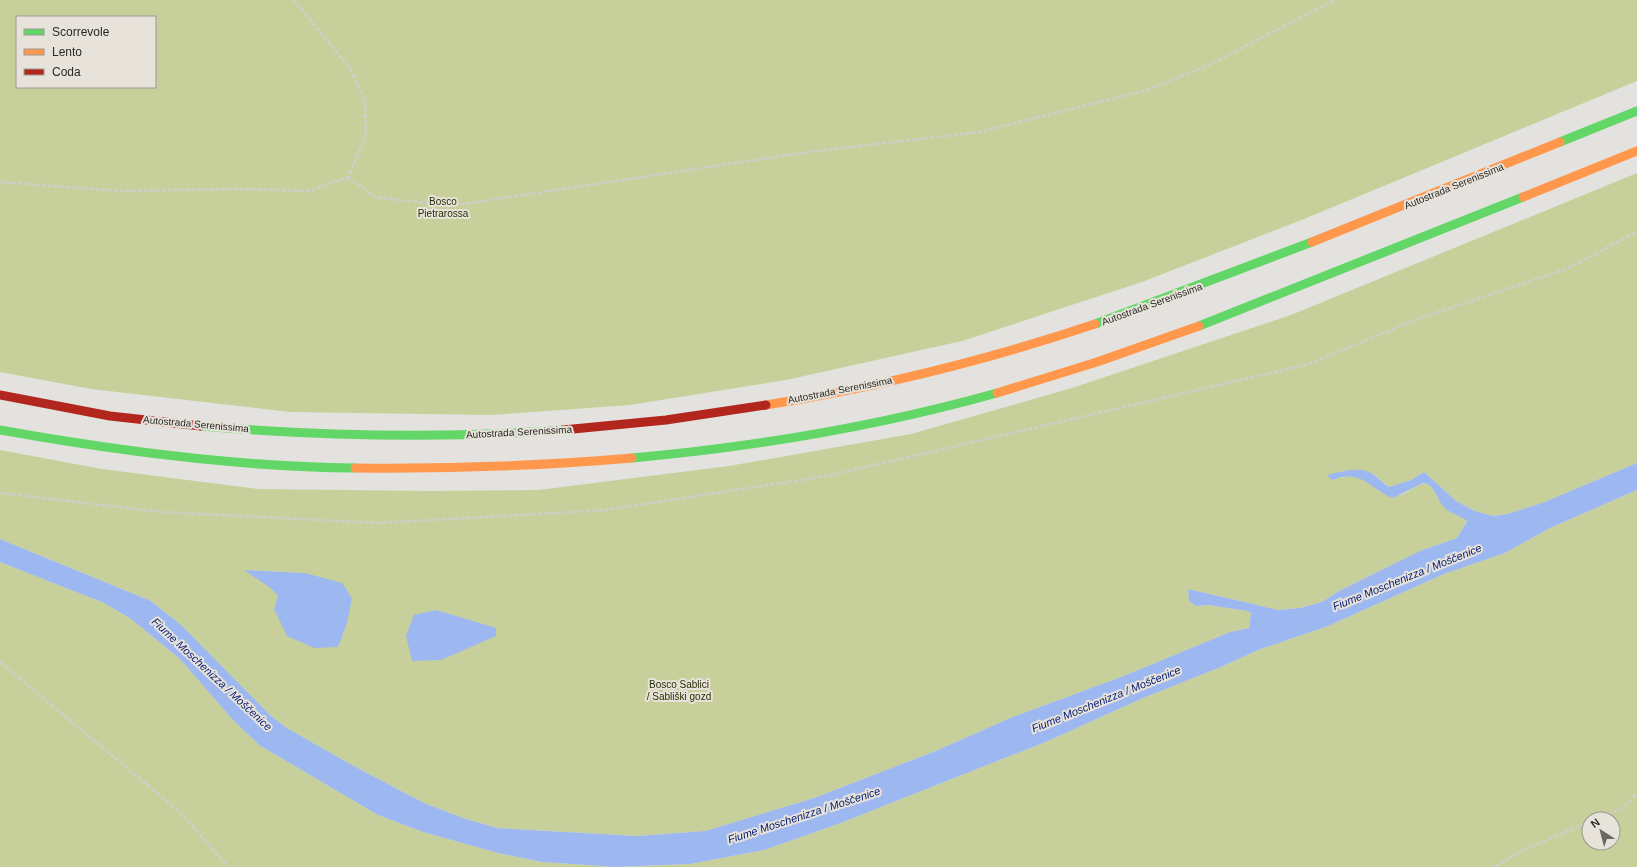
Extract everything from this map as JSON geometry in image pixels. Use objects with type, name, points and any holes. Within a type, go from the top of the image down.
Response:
[{"type":"highway","name":"Autostrada Serenissima","points":[[0,395],[121,417],[228,428],[439,435],[560,430],[657,421],[759,406],[873,384],[987,357],[1083,328],[1186,292],[1637,111]]},
{"type":"highway","points":[[0,430],[115,450],[224,461],[337,468],[445,470],[561,465],[661,456],[765,443],[889,420],[997,393],[1091,364],[1189,330],[1381,256],[1637,151]]},
{"type":"path","points":[[0,182],[120,190],[241,189],[310,191],[348,177],[366,136],[364,100],[351,70],[294,0]]},
{"type":"path","points":[[348,177],[375,197],[450,206],[801,153],[979,132],[1146,90],[1211,64],[1335,0]]},
{"type":"path","points":[[0,662],[182,814],[228,867]]},
{"type":"path","points":[[1615,811],[1622,808],[1637,794]]},
{"type":"path","points":[[1495,867],[1519,852],[1581,825]]},
{"type":"green space","name":"Bosco Pietrarossa","points":[[0,0],[1637,0],[1637,81],[1304,219],[1142,282],[962,341],[786,380],[630,405],[492,415],[290,412],[91,389],[0,372]]},
{"type":"green space","name":"Bosco Sablici / Sabliški gozd","points":[[1637,173],[1637,463],[1542,503],[1507,514],[1493,516],[1475,511],[1456,501],[1424,472],[1411,480],[1389,487],[1373,474],[1343,471],[1332,480],[1349,476],[1366,479],[1385,494],[1394,496],[1403,494],[1418,485],[1425,483],[1428,484],[1432,487],[1439,499],[1449,510],[1467,520],[1457,538],[1420,551],[1339,591],[1322,602],[1300,608],[1278,610],[1188,589],[1189,601],[1196,606],[1208,605],[1247,611],[1251,613],[1249,628],[1230,632],[1121,677],[1010,718],[938,750],[814,798],[705,831],[637,836],[497,828],[463,818],[424,803],[350,764],[287,728],[271,716],[180,624],[151,601],[0,539],[0,450],[102,469],[258,489],[431,491],[538,490],[729,466],[911,434],[1072,388],[1291,315]],"holes":[[[246,570],[305,573],[278,596],[273,589]]]},
{"type":"green space","points":[[1637,490],[1637,867],[616,867],[690,864],[764,850],[838,824],[1048,741],[1143,698],[1221,667],[1258,650],[1328,626],[1444,574],[1505,553],[1550,528]]},
{"type":"green space","points":[[0,562],[104,603],[131,619],[180,659],[233,720],[259,745],[378,815],[423,832],[498,853],[542,862],[616,867],[0,867]]},
{"type":"water","name":"Fiume Moschenizza / Moščenice","points":[[1637,463],[1637,490],[1550,528],[1505,553],[1444,574],[1328,626],[1258,650],[1221,667],[1143,698],[1048,741],[838,824],[764,850],[690,864],[616,867],[542,862],[498,853],[423,832],[378,815],[259,745],[233,720],[180,659],[131,619],[104,603],[0,562],[0,539],[151,601],[180,624],[271,716],[287,728],[350,764],[424,803],[463,818],[497,828],[637,836],[705,831],[814,798],[938,750],[1010,718],[1121,677],[1230,632],[1249,628],[1251,613],[1247,611],[1208,605],[1196,606],[1189,601],[1188,589],[1278,610],[1300,608],[1322,602],[1339,591],[1420,551],[1457,538],[1467,521],[1445,508],[1433,489],[1427,484],[1423,483],[1393,498],[1358,478],[1351,476],[1332,480],[1327,475],[1351,470],[1363,470],[1374,475],[1389,487],[1411,480],[1424,472],[1456,501],[1475,511],[1493,516],[1507,514],[1542,503]]},
{"type":"water","points":[[245,570],[305,573],[342,583],[352,598],[347,623],[338,647],[314,648],[287,636],[274,609],[278,596],[275,592]]},
{"type":"water","points":[[436,610],[496,628],[496,636],[441,660],[412,661],[406,636],[414,615]]},
{"type":"traffic: fast","points":[[1560,142],[1637,111]]},
{"type":"traffic: fast","points":[[1199,326],[1523,197]]},
{"type":"traffic: fast","points":[[1095,324],[1312,242]]},
{"type":"traffic: fast","points":[[632,458],[724,448],[816,434],[907,416],[997,393]]},
{"type":"traffic: fast","points":[[201,426],[291,432],[382,435],[473,435],[563,430]]},
{"type":"traffic: fast","points":[[0,430],[88,445],[221,461],[266,465],[355,468]]},
{"type":"traffic: slow","points":[[1312,242],[1560,142]]},
{"type":"traffic: slow","points":[[1523,197],[1637,151]]},
{"type":"traffic: slow","points":[[766,405],[850,390],[973,361],[1095,324]]},
{"type":"traffic: slow","points":[[997,393],[1097,362],[1199,326]]},
{"type":"traffic: slow","points":[[355,468],[494,466],[632,458]]},
{"type":"traffic: jam","points":[[0,395],[110,416],[201,426]]},
{"type":"traffic: jam","points":[[563,430],[666,420],[766,405]]}]
